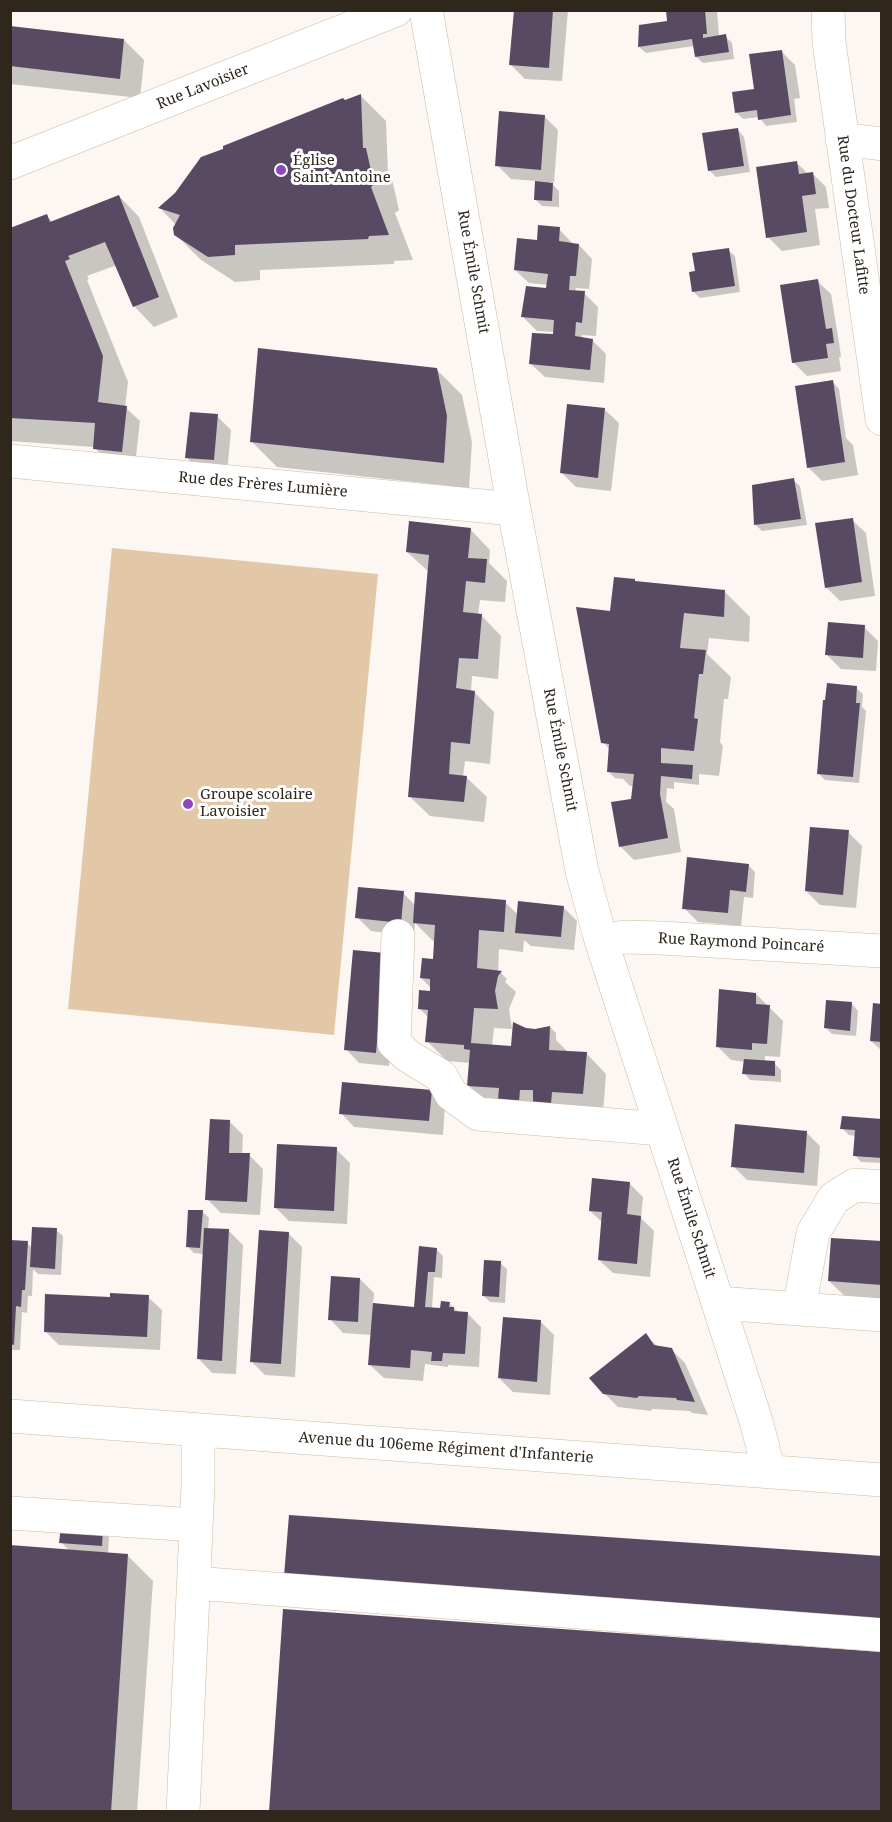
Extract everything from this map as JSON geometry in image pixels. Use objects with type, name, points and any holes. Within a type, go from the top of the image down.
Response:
[{"type":"street","name":"Rue Lavoisier","points":[[10,163],[396,10]]},
{"type":"street","name":"Rue Émile Schmit","points":[[426,10],[514,509],[582,871],[601,940],[757,1424],[769,1472]]},
{"type":"street","name":"Rue du Docteur Lafitte","points":[[828,10],[829,42],[882,419]]},
{"type":"street","points":[[842,139],[882,144]]},
{"type":"street","name":"Rue des Frères Lumière","points":[[10,461],[514,509]]},
{"type":"street","points":[[398,936],[394,1043],[408,1056],[441,1076],[452,1094],[469,1108],[478,1114],[662,1129]]},
{"type":"street","name":"Rue Raymond Poincaré","points":[[601,940],[625,937],[661,938],[882,951]]},
{"type":"street","points":[[799,1309],[813,1233],[834,1198],[855,1185],[882,1186]]},
{"type":"street","points":[[718,1303],[882,1315]]},
{"type":"street","name":"Avenue du 106eme Régiment d'Infanterie","points":[[10,1416],[882,1480]]},
{"type":"street","points":[[183,1812],[194,1583],[198,1430]]},
{"type":"street","points":[[10,1513],[196,1525]]},
{"type":"street","points":[[194,1583],[882,1635]]},
{"type":"shaded area","points":[[112,548],[378,574],[334,1035],[68,1009]]},
{"type":"building","points":[[514,10],[553,10],[549,68],[509,65]]},
{"type":"building","points":[[666,10],[705,10],[707,34],[703,34],[703,38],[726,34],[729,52],[695,57],[692,39],[638,47],[639,25],[667,21]]},
{"type":"building","points":[[10,26],[124,39],[120,79],[10,66]]},
{"type":"building","points":[[782,50],[791,115],[758,120],[757,110],[735,113],[732,92],[754,89],[749,54]]},
{"type":"building","name":"Église Saint-Antoine","points":[[361,94],[363,148],[366,148],[374,184],[371,187],[389,235],[369,236],[368,239],[235,245],[235,255],[208,257],[174,235],[173,228],[180,215],[158,208],[175,193],[201,157],[343,98],[345,100]]},
{"type":"building","points":[[499,111],[545,115],[541,170],[495,166]]},
{"type":"building","points":[[738,128],[744,166],[708,171],[702,133]]},
{"type":"building","points":[[797,161],[799,174],[813,172],[816,194],[802,196],[807,232],[766,238],[756,167]]},
{"type":"building","points":[[535,181],[553,183],[552,201],[534,200]]},
{"type":"building","points":[[119,195],[159,297],[133,307],[105,242],[68,256],[70,259],[65,261],[103,356],[98,402],[127,406],[122,452],[93,449],[95,423],[10,418],[10,228],[47,214],[50,222]]},
{"type":"building","points":[[538,225],[560,227],[559,241],[579,244],[576,276],[570,276],[569,290],[585,291],[582,323],[576,322],[575,336],[593,339],[590,370],[529,364],[532,333],[553,334],[554,320],[521,317],[526,286],[546,288],[548,274],[514,270],[517,238],[537,240]]},
{"type":"building","points":[[729,248],[735,286],[692,292],[689,272],[695,271],[692,253]]},
{"type":"building","points":[[818,279],[826,329],[832,328],[834,343],[826,344],[828,358],[792,363],[780,285]]},
{"type":"building","points":[[258,348],[437,368],[447,416],[444,463],[250,442]]},
{"type":"building","points":[[833,380],[845,462],[807,468],[795,386]]},
{"type":"building","points":[[567,404],[605,408],[598,478],[560,473]]},
{"type":"building","points":[[190,412],[218,414],[214,460],[185,458]]},
{"type":"building","points":[[794,478],[801,519],[754,525],[752,485]]},
{"type":"building","points":[[853,518],[862,582],[825,588],[815,523]]},
{"type":"building","points":[[409,521],[471,528],[468,558],[487,559],[485,583],[466,581],[463,612],[482,614],[478,659],[459,658],[456,688],[475,691],[470,744],[451,742],[449,774],[467,776],[464,802],[408,797],[429,555],[406,552]]},
{"type":"building","points":[[614,577],[725,590],[724,617],[684,613],[680,648],[706,650],[703,674],[699,674],[694,718],[698,719],[694,751],[661,748],[661,763],[693,765],[692,779],[661,776],[660,794],[668,838],[619,847],[611,802],[631,799],[634,774],[607,772],[609,744],[601,743],[576,607],[610,611]]},
{"type":"building","points":[[828,622],[865,625],[863,658],[825,655]]},
{"type":"building","points":[[827,683],[857,686],[856,703],[860,703],[853,777],[817,774],[823,700],[825,700]]},
{"type":"building","points":[[810,827],[849,830],[843,895],[805,891]]},
{"type":"building","points":[[687,857],[749,864],[746,892],[730,890],[728,913],[682,909]]},
{"type":"building","points":[[358,887],[404,891],[401,923],[355,918]]},
{"type":"building","points":[[415,892],[506,900],[504,932],[479,930],[477,968],[502,971],[498,976],[495,991],[498,1009],[474,1008],[471,1043],[511,1046],[513,1022],[535,1029],[550,1026],[549,1050],[587,1052],[583,1094],[552,1092],[551,1104],[533,1102],[533,1090],[520,1090],[519,1102],[498,1100],[499,1088],[467,1086],[470,1050],[464,1049],[464,1045],[425,1042],[428,1010],[418,1009],[419,990],[430,991],[430,979],[420,978],[422,958],[433,959],[435,925],[413,923]]},
{"type":"building","points":[[518,901],[564,906],[561,937],[515,933]]},
{"type":"building","points":[[353,950],[385,953],[376,1053],[344,1050]]},
{"type":"building","points":[[719,989],[756,993],[756,1004],[770,1005],[767,1044],[752,1043],[752,1050],[716,1047]]},
{"type":"building","points":[[826,1000],[852,1002],[850,1031],[824,1028]]},
{"type":"building","points":[[873,1003],[882,1004],[882,1042],[870,1041]]},
{"type":"building","points":[[744,1059],[775,1061],[775,1076],[742,1074]]},
{"type":"building","points":[[342,1082],[432,1090],[429,1121],[339,1114]]},
{"type":"building","points":[[842,1116],[882,1119],[882,1158],[853,1156],[855,1130],[840,1129]]},
{"type":"building","points":[[210,1119],[230,1120],[229,1153],[250,1153],[247,1202],[205,1200]]},
{"type":"building","points":[[735,1124],[807,1131],[804,1173],[731,1167]]},
{"type":"building","points":[[277,1144],[337,1147],[334,1211],[274,1208]]},
{"type":"building","points":[[592,1178],[630,1182],[627,1214],[641,1216],[637,1264],[598,1260],[602,1212],[589,1211]]},
{"type":"building","points":[[188,1210],[203,1210],[200,1248],[186,1247]]},
{"type":"building","points":[[32,1227],[57,1228],[55,1269],[30,1267]]},
{"type":"building","points":[[204,1228],[229,1229],[222,1361],[197,1359]]},
{"type":"building","points":[[259,1230],[289,1232],[281,1364],[250,1362]]},
{"type":"building","points":[[831,1238],[882,1241],[882,1285],[828,1281]]},
{"type":"building","points":[[10,1240],[28,1241],[25,1290],[22,1290],[21,1307],[16,1306],[14,1345],[10,1344]]},
{"type":"building","points":[[419,1246],[437,1248],[435,1272],[428,1272],[425,1307],[440,1308],[441,1301],[450,1302],[449,1307],[454,1307],[454,1311],[468,1312],[465,1354],[443,1353],[442,1361],[431,1361],[432,1352],[411,1350],[410,1368],[368,1365],[373,1303],[414,1307]]},
{"type":"building","points":[[484,1260],[501,1261],[499,1297],[482,1296]]},
{"type":"building","points":[[331,1276],[360,1278],[358,1322],[328,1320]]},
{"type":"building","points":[[110,1293],[149,1295],[147,1337],[44,1332],[45,1294],[110,1297]]},
{"type":"building","points":[[503,1317],[541,1320],[537,1382],[498,1378]]},
{"type":"building","points":[[646,1333],[654,1345],[672,1348],[695,1402],[676,1398],[639,1396],[637,1398],[603,1394],[589,1378]]},
{"type":"building","points":[[289,1515],[882,1556],[882,1619],[284,1576]]},
{"type":"building","points":[[61,1526],[103,1529],[102,1546],[59,1543]]},
{"type":"building","points":[[10,1545],[128,1554],[111,1812],[10,1812]]},
{"type":"building","points":[[283,1609],[882,1652],[882,1812],[269,1812]]},
{"type":"place","name":"Église Saint-Antoine","points":[[281,170]]},
{"type":"place","name":"Groupe scolaire Lavoisier","points":[[188,804]]}]
